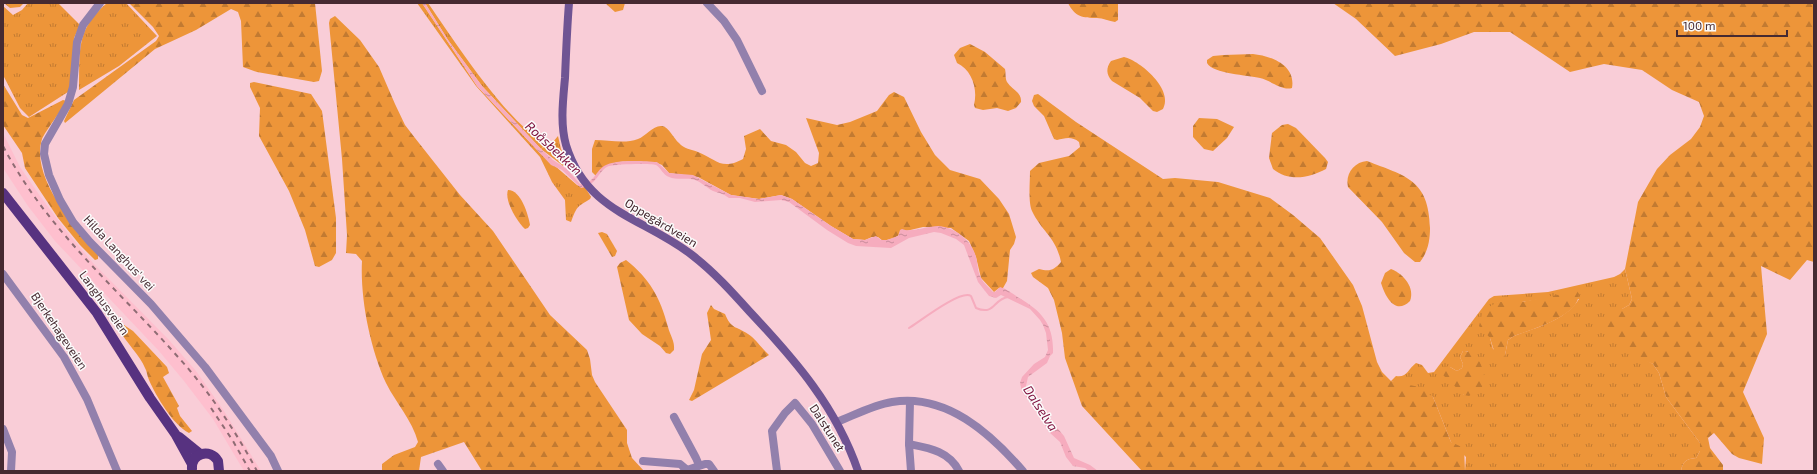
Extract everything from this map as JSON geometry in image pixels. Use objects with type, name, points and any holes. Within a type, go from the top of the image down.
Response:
[{"type":"main road","name":"Oppegårdveien","points":[[569,3],[563,123],[567,145],[583,178],[593,192],[619,212],[671,240],[692,255],[717,277],[785,351],[826,403],[837,422],[858,471]]},
{"type":"main road","name":"Langhusveien","points":[[3,193],[97,313],[150,398],[176,435],[193,469]]},
{"type":"main road","name":"Langhusveien","points":[[176,435],[200,454]]},
{"type":"main road","name":"Langhusveien","points":[[193,469],[195,458],[200,454],[209,453],[218,461],[221,469]]},
{"type":"street","name":"Hilda Langhus' vei","points":[[100,3],[83,26],[77,42],[73,87],[68,104],[45,144],[44,154],[49,175],[60,200],[73,222],[90,242],[151,304],[206,367],[271,456],[278,471]]},
{"type":"street","points":[[707,3],[724,21],[737,40],[762,91]]},
{"type":"street","name":"Bjerkehageveien","points":[[3,274],[64,357],[87,399],[117,471]]},
{"type":"street","points":[[837,422],[884,404],[910,401],[945,407],[978,427],[1023,471]]},
{"type":"street","points":[[910,401],[909,444],[911,471]]},
{"type":"street","name":"Dalstunet","points":[[777,471],[772,431],[785,413],[795,403],[812,424],[840,471]]},
{"type":"street","points":[[674,417],[699,465]]},
{"type":"street","points":[[3,429],[12,452],[11,471]]},
{"type":"street","points":[[909,444],[938,451],[947,456],[956,464],[959,471]]},
{"type":"street","points":[[643,461],[680,464],[685,470],[699,465],[709,464],[714,471]]},
{"type":"shaded area","points":[[3,133],[20,167],[67,232],[93,263],[169,340],[196,371],[224,411],[261,471],[244,471],[213,419],[184,381],[159,351],[55,241],[28,206],[3,168]]},
{"type":"green space","points":[[4,3],[24,3],[20,7],[10,8]]},
{"type":"green space","points":[[28,3],[58,3],[80,25],[74,38],[71,90],[29,117],[20,108],[3,75],[3,6],[13,15],[22,10]]},
{"type":"green space","points":[[107,3],[126,3],[157,36],[119,66],[79,90],[79,64],[81,42],[84,32],[89,23]]},
{"type":"green space","points":[[129,3],[315,3],[322,71],[319,81],[314,82],[257,72],[243,67],[241,21],[238,12],[231,9],[196,30],[155,49],[65,123],[64,121],[74,100],[156,41],[159,36],[153,27]]},
{"type":"green space","points":[[417,3],[422,3],[477,86],[539,152],[577,185],[585,187],[591,197],[578,208],[571,222],[566,220],[565,200],[552,182],[540,157],[476,86]]},
{"type":"green space","points":[[425,3],[428,3],[486,84],[523,127],[540,139],[553,142],[558,136],[561,149],[567,162],[563,166],[558,162],[557,156],[559,151],[543,147],[541,149],[482,86],[448,40]]},
{"type":"green space","points":[[605,3],[625,3],[623,10],[615,12]]},
{"type":"green space","points":[[1068,3],[1118,3],[1118,20],[1115,22],[1102,18],[1088,18],[1080,16]]},
{"type":"green space","points":[[1333,3],[1814,3],[1814,262],[1807,260],[1790,280],[1761,266],[1767,334],[1743,392],[1764,438],[1762,464],[1739,458],[1732,454],[1714,433],[1708,438],[1710,448],[1723,465],[1723,471],[1681,471],[1686,461],[1696,458],[1700,451],[1700,443],[1666,397],[1659,373],[1653,364],[1627,353],[1606,332],[1604,321],[1629,305],[1632,299],[1625,269],[1638,202],[1657,169],[1670,155],[1691,139],[1700,127],[1704,116],[1699,102],[1672,90],[1642,70],[1604,64],[1570,72],[1510,32],[1474,32],[1441,44],[1395,56],[1356,19]]},
{"type":"green space","points":[[335,16],[360,40],[379,67],[405,125],[460,195],[493,231],[550,315],[587,350],[592,375],[595,382],[627,430],[627,443],[632,458],[644,471],[482,471],[464,442],[421,457],[419,471],[382,471],[382,464],[394,455],[415,447],[418,442],[412,426],[386,383],[375,354],[364,307],[362,261],[356,254],[346,253],[347,235],[342,159],[329,23],[330,19]]},
{"type":"green space","points":[[970,44],[985,52],[1005,69],[1007,82],[1018,93],[1021,99],[1021,102],[1016,108],[1008,111],[997,108],[983,110],[975,108],[973,81],[967,70],[957,63],[954,55],[960,48]]},
{"type":"green space","points":[[1253,54],[1267,57],[1281,63],[1290,73],[1292,88],[1288,89],[1280,87],[1260,78],[1231,74],[1216,70],[1207,63],[1207,60],[1213,56]]},
{"type":"green space","points":[[1124,57],[1139,64],[1147,70],[1160,85],[1164,93],[1165,101],[1163,109],[1157,112],[1153,111],[1140,98],[1112,81],[1107,71],[1108,66],[1111,61]]},
{"type":"green space","points":[[254,82],[311,94],[322,111],[336,218],[336,253],[332,260],[319,267],[315,266],[305,230],[289,191],[259,136],[260,108],[250,87],[250,83]]},
{"type":"green space","points":[[3,84],[22,115],[28,118],[63,100],[67,101],[42,139],[40,154],[43,170],[57,201],[98,255],[98,259],[95,260],[80,245],[58,218],[25,168],[22,153],[3,125]]},
{"type":"green space","points":[[894,92],[904,97],[921,132],[935,155],[950,170],[980,179],[999,199],[1009,214],[1016,237],[1010,250],[1007,281],[1003,288],[999,288],[994,292],[981,278],[976,257],[969,241],[951,228],[923,227],[906,231],[894,238],[883,241],[878,237],[872,237],[865,240],[853,239],[792,199],[781,195],[759,199],[731,195],[698,177],[669,173],[662,165],[655,162],[631,161],[615,163],[607,165],[596,176],[592,172],[592,149],[595,140],[622,142],[638,139],[659,126],[665,127],[683,147],[724,164],[729,164],[743,159],[746,149],[744,136],[760,129],[771,141],[786,145],[796,152],[805,163],[811,166],[818,163],[819,153],[806,118],[837,125],[850,122],[877,111],[889,95]]},
{"type":"green space","points":[[1038,94],[1076,122],[1163,179],[1175,178],[1218,182],[1270,198],[1320,238],[1353,285],[1362,306],[1377,362],[1382,372],[1391,381],[1419,387],[1433,397],[1451,442],[1464,448],[1465,471],[1142,471],[1082,406],[1065,358],[1062,333],[1054,300],[1048,288],[1033,277],[1031,273],[1039,269],[1052,270],[1061,262],[1056,246],[1032,211],[1030,197],[1030,171],[1039,163],[1069,156],[1080,147],[1079,142],[1071,138],[1054,139],[1044,116],[1034,106],[1032,101],[1034,95]]},
{"type":"green space","points":[[1199,118],[1217,119],[1234,127],[1227,138],[1213,151],[1204,149],[1193,137],[1193,126]]},
{"type":"green space","points":[[1288,124],[1296,128],[1325,158],[1328,162],[1326,169],[1313,175],[1292,177],[1286,176],[1273,169],[1269,158],[1272,133],[1282,125]]},
{"type":"green space","points":[[545,146],[558,148],[558,162],[541,149]]},
{"type":"green space","points":[[1367,161],[1403,176],[1420,189],[1429,212],[1430,237],[1427,250],[1420,262],[1415,262],[1404,253],[1382,222],[1348,187],[1347,182],[1349,173],[1354,166]]},
{"type":"green space","points":[[508,190],[517,194],[523,203],[530,225],[528,228],[525,229],[522,226],[512,211],[507,194]]},
{"type":"green space","points":[[602,232],[607,234],[617,251],[615,256],[612,257],[598,233]]},
{"type":"green space","points":[[626,260],[642,274],[658,298],[674,344],[674,350],[670,354],[666,353],[660,346],[642,334],[629,320],[617,267],[620,263]]},
{"type":"green space","points":[[1391,269],[1400,274],[1410,286],[1410,301],[1405,305],[1395,305],[1391,302],[1381,283],[1385,273]]},
{"type":"green space","points":[[1625,269],[1632,299],[1629,305],[1622,309],[1644,359],[1653,364],[1659,373],[1666,397],[1700,443],[1700,451],[1696,458],[1686,461],[1681,471],[1465,471],[1466,457],[1451,442],[1433,397],[1391,381],[1396,376],[1403,376],[1416,363],[1422,365],[1428,373],[1434,372],[1489,299],[1494,296],[1548,292],[1614,277]],"holes":[[[1547,298],[1579,299],[1573,307],[1558,318],[1514,336],[1508,340],[1505,355],[1493,349],[1490,338],[1498,302],[1522,302]],[[1463,351],[1468,351],[1464,395],[1450,367],[1457,371],[1462,368],[1463,364],[1460,357]]]},
{"type":"green space","points":[[1577,291],[1579,294],[1577,302],[1563,316],[1542,326],[1514,336],[1508,340],[1505,355],[1502,358],[1496,357],[1490,338],[1479,326],[1482,315],[1487,308],[1498,302],[1522,302]]},
{"type":"green space","points":[[711,305],[714,309],[725,314],[729,322],[734,327],[751,336],[769,355],[692,401],[689,400],[694,390],[702,354],[711,340],[707,313]]},
{"type":"green space","points":[[124,325],[133,331],[167,367],[169,373],[163,377],[179,406],[177,408],[180,416],[192,431],[189,433],[177,424],[171,417],[156,394],[143,363],[119,329]]},
{"type":"green space","points":[[1463,351],[1473,353],[1479,361],[1485,381],[1482,387],[1469,396],[1464,395],[1443,375],[1448,366],[1457,371],[1462,368],[1463,364],[1460,357]]},
{"type":"water","name":"Dalselva","points":[[422,3],[425,3],[448,40],[482,86],[541,149],[553,160],[567,169],[580,184],[588,182],[594,178],[604,166],[615,162],[657,162],[669,173],[693,175],[731,195],[759,199],[781,195],[792,199],[853,239],[865,240],[876,236],[881,240],[887,240],[898,236],[900,230],[902,229],[915,230],[934,226],[951,229],[962,236],[967,240],[974,251],[978,270],[983,282],[993,292],[1000,287],[1005,289],[1034,308],[1045,320],[1051,334],[1053,353],[1047,363],[1028,377],[1026,386],[1039,402],[1043,411],[1064,436],[1074,458],[1090,465],[1098,471],[1089,471],[1085,468],[1073,466],[1066,457],[1060,442],[1049,432],[1035,408],[1022,392],[1020,383],[1022,377],[1034,364],[1045,357],[1048,350],[1046,333],[1040,320],[1030,309],[1001,295],[996,298],[989,296],[978,282],[964,245],[956,239],[934,232],[909,238],[891,248],[856,246],[848,243],[827,230],[789,202],[781,200],[755,202],[740,198],[729,198],[713,191],[700,182],[669,177],[665,175],[658,166],[653,164],[625,164],[609,166],[603,170],[591,184],[581,188],[562,170],[551,165],[477,86]]},
{"type":"waterway","points":[[909,328],[958,297],[966,295],[971,296],[976,308],[982,310],[991,309],[1003,298],[1008,297]]},
{"type":"railway","points":[[3,146],[40,205],[61,231],[178,357],[211,397],[231,426],[257,471]]},
{"type":"railway","points":[[211,408],[233,441],[250,471]]},
{"type":"water label","name":"Roåsbekken","points":[[554,148]]}]
